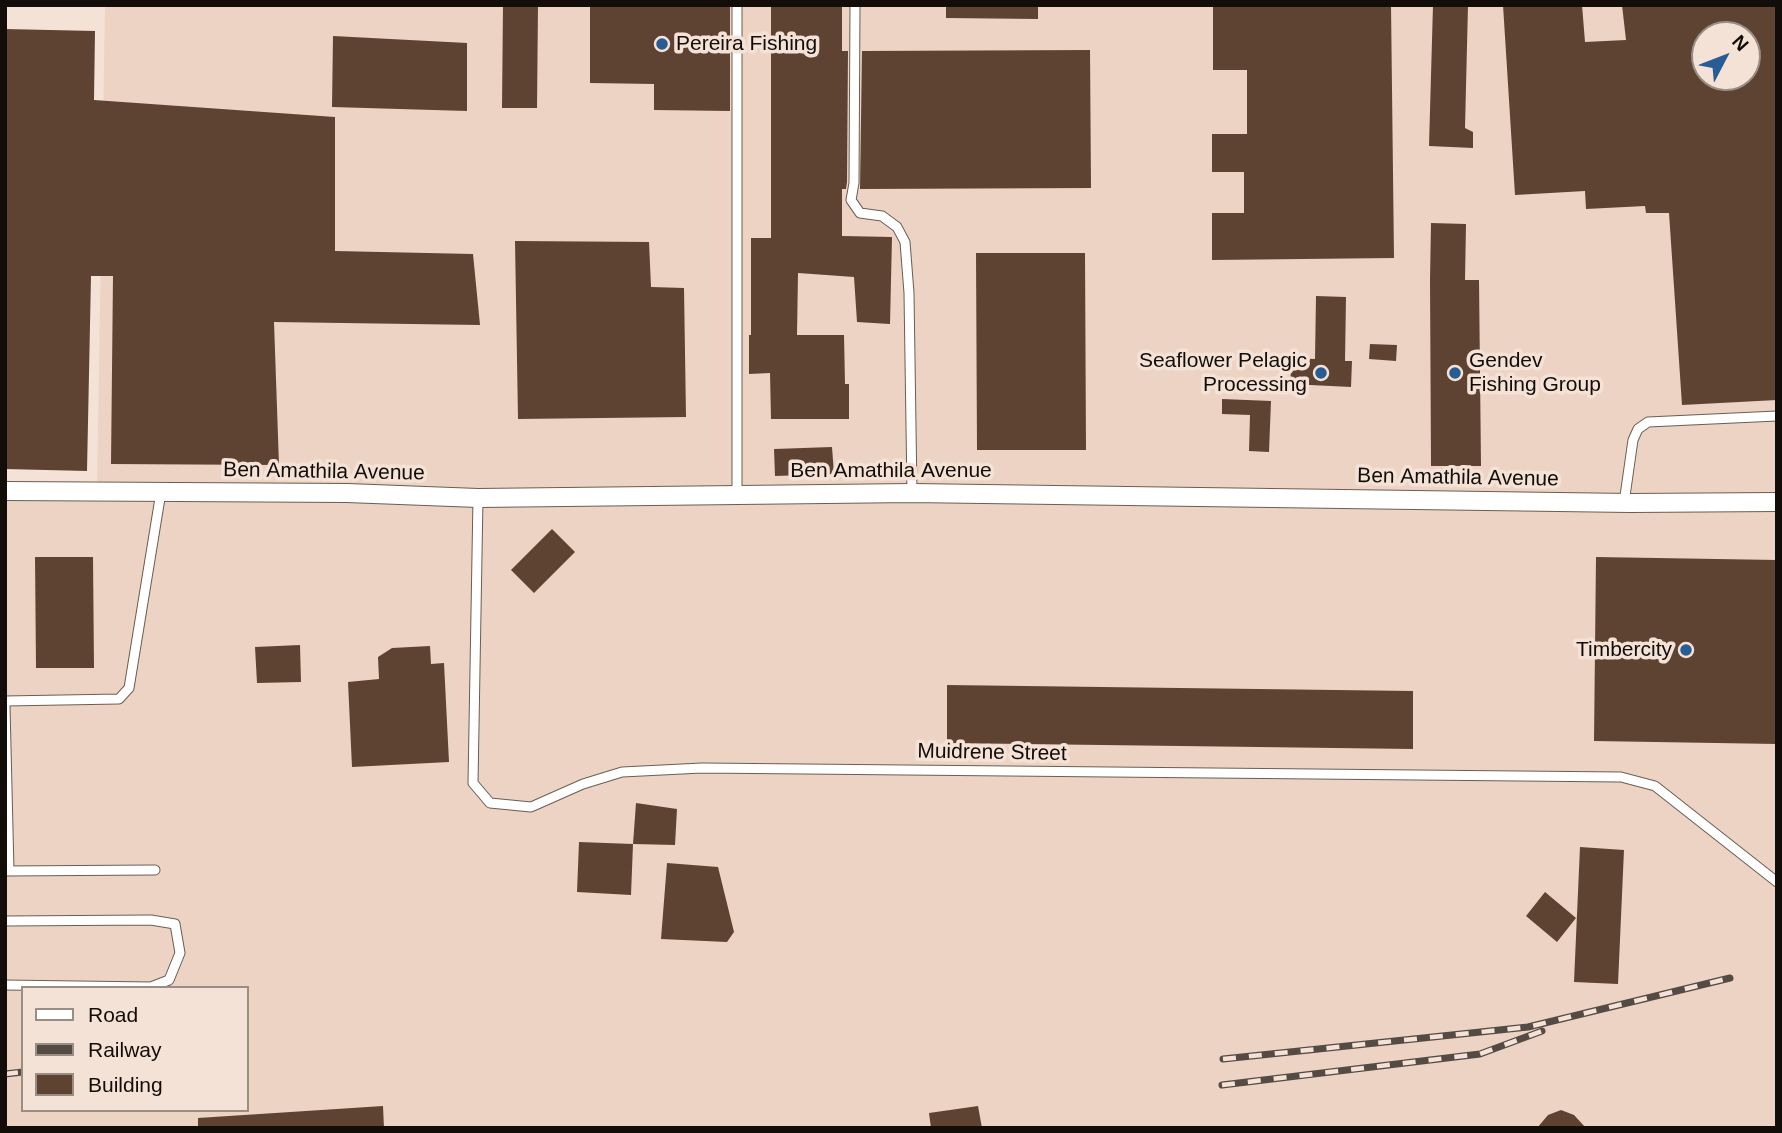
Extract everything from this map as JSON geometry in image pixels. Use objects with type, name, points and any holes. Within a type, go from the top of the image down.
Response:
[{"type":"street","name":"Ben Amathila Avenue","points":[[5,491],[347,492],[478,498],[912,493],[1624,503],[1777,502]]},
{"type":"lane","points":[[737,5],[737,495]]},
{"type":"lane","points":[[855,5],[854,183],[851,200],[860,213],[882,216],[897,227],[905,242],[909,293],[912,493]]},
{"type":"lane","points":[[1624,503],[1633,440],[1638,429],[1648,422],[1777,416]]},
{"type":"lane","points":[[155,870],[7,871],[5,704],[119,699],[125,694],[129,688],[161,492]]},
{"type":"lane","name":"Muidrene Street","points":[[478,498],[473,783],[490,803],[531,807],[583,784],[622,772],[702,768],[1621,777],[1656,786],[1777,882]]},
{"type":"lane","points":[[5,921],[150,920],[175,924],[180,953],[169,980],[154,986]]},
{"type":"lane","points":[[5,985],[78,986]]},
{"type":"shaded area","points":[[105,5],[1777,5],[1777,1128],[5,1128],[5,498],[97,491]]},
{"type":"building","points":[[503,5],[538,5],[537,108],[502,108]]},
{"type":"building","name":"Pereira Fishing","points":[[590,5],[730,5],[730,111],[654,110],[654,84],[590,83]]},
{"type":"building","points":[[842,5],[842,51],[848,51],[847,182],[846,189],[842,189],[842,236],[892,237],[890,324],[857,322],[854,277],[798,273],[797,335],[844,335],[849,419],[771,419],[770,373],[749,374],[749,335],[751,238],[771,238],[771,7]]},
{"type":"building","points":[[946,5],[1038,5],[1038,19],[946,18]]},
{"type":"building","points":[[1213,5],[1391,5],[1394,258],[1212,260],[1212,213],[1244,213],[1244,172],[1212,172],[1212,134],[1247,134],[1247,70],[1213,70]]},
{"type":"building","points":[[1433,5],[1468,5],[1465,128],[1473,132],[1473,148],[1429,146]]},
{"type":"building","points":[[1503,5],[1582,5],[1585,42],[1626,40],[1622,5],[1777,5],[1777,400],[1682,405],[1669,213],[1646,213],[1645,206],[1586,209],[1585,191],[1515,195]]},
{"type":"building","points":[[5,29],[95,31],[94,100],[335,117],[335,251],[473,254],[480,325],[274,322],[279,465],[111,464],[113,276],[91,276],[87,471],[5,469]]},
{"type":"building","points":[[333,36],[467,43],[467,111],[332,107]]},
{"type":"building","points":[[1090,50],[1091,188],[860,189],[862,51]]},
{"type":"building","name":"Gendev Fishing Group","points":[[1431,223],[1466,224],[1465,280],[1479,280],[1481,466],[1431,466]]},
{"type":"building","points":[[515,241],[649,242],[651,287],[684,288],[686,417],[518,419]]},
{"type":"building","points":[[976,253],[1085,253],[1086,450],[977,450]]},
{"type":"building","points":[[1316,296],[1346,297],[1345,361],[1352,361],[1351,387],[1290,384],[1292,358],[1315,359]]},
{"type":"building","points":[[1370,344],[1397,345],[1396,361],[1369,359]]},
{"type":"building","points":[[1222,399],[1271,401],[1269,452],[1249,451],[1250,415],[1222,414]]},
{"type":"building","points":[[832,447],[834,474],[775,476],[774,449]]},
{"type":"building","points":[[552,529],[575,552],[534,593],[511,570]]},
{"type":"building","points":[[35,557],[93,557],[94,668],[36,668]]},
{"type":"building","name":"Timbercity","points":[[1596,557],[1777,560],[1777,744],[1594,741]]},
{"type":"building","points":[[300,645],[301,682],[257,683],[255,647]]},
{"type":"building","points":[[430,646],[431,664],[444,663],[449,762],[352,767],[348,682],[379,679],[378,657],[392,648]]},
{"type":"building","points":[[947,685],[1413,691],[1413,749],[947,743]]},
{"type":"building","points":[[636,803],[677,809],[675,845],[633,844]]},
{"type":"building","points":[[579,842],[633,844],[631,895],[577,892]]},
{"type":"building","points":[[1580,847],[1624,850],[1618,984],[1574,982]]},
{"type":"building","points":[[667,863],[718,867],[734,932],[727,942],[661,939]]},
{"type":"building","points":[[1545,892],[1576,918],[1557,942],[1526,916]]},
{"type":"building","points":[[383,1106],[384,1128],[198,1128],[198,1118]]},
{"type":"building","points":[[978,1106],[982,1128],[931,1128],[929,1113]]},
{"type":"building","points":[[1561,1110],[1574,1115],[1586,1128],[1537,1128],[1548,1115]]},
{"type":"railway","points":[[1223,1059],[1528,1027],[1730,978]]},
{"type":"railway","points":[[1222,1085],[1480,1054],[1542,1031]]},
{"type":"railway","points":[[5,1074],[21,1072]]},
{"type":"place","name":"Pereira Fishing","points":[[662,44]]},
{"type":"place","name":"Seaflower Pelagic Processing","points":[[1321,373]]},
{"type":"place","name":"Gendev Fishing Group","points":[[1455,373]]},
{"type":"place","name":"Timbercity","points":[[1686,650]]}]
